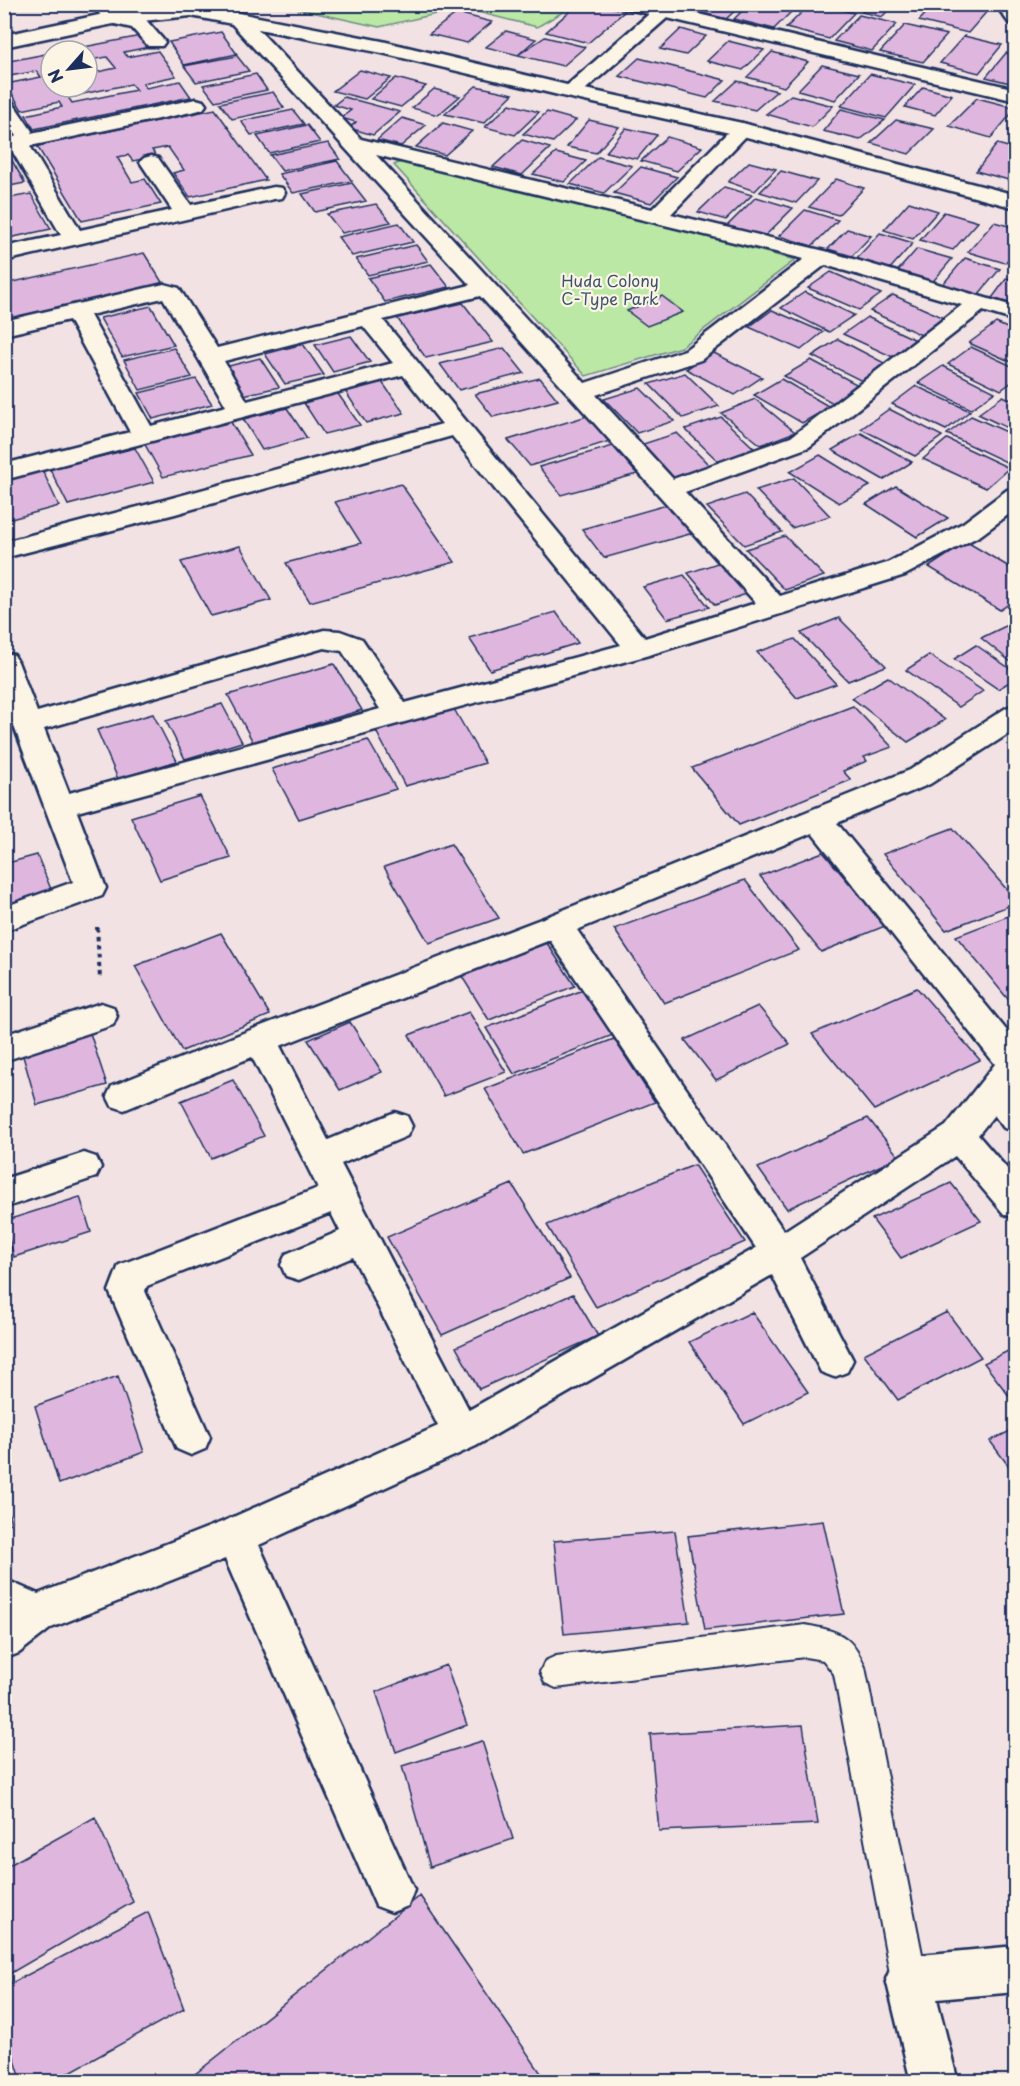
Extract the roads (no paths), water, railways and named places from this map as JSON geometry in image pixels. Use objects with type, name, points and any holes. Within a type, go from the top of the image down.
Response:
[{"type":"street","points":[[632,4],[668,8],[1016,95]]},
{"type":"street","points":[[1004,4],[1016,19]]},
{"type":"street","points":[[572,92],[668,8]]},
{"type":"street","points":[[4,22],[105,9],[246,12],[346,42],[382,47],[742,129],[1016,202]]},
{"type":"street","points":[[4,41],[105,9],[139,24],[156,42]]},
{"type":"street","points":[[246,12],[354,143],[773,605]]},
{"type":"street","points":[[4,104],[22,131]]},
{"type":"street","points":[[74,238],[17,142],[196,105]]},
{"type":"street","points":[[656,218],[742,129]]},
{"type":"street","points":[[354,143],[821,257],[1016,314]]},
{"type":"street","points":[[4,147],[11,150],[59,228],[50,234],[4,244]]},
{"type":"street","points":[[151,162],[185,213]]},
{"type":"street","points":[[4,254],[274,193]]},
{"type":"street","points":[[580,392],[693,355],[821,257]]},
{"type":"street","points":[[210,357],[484,288]]},
{"type":"street","points":[[4,328],[164,291],[171,293],[240,410]]},
{"type":"street","points":[[668,490],[801,442],[979,303]]},
{"type":"street","points":[[76,311],[144,435]]},
{"type":"street","points":[[368,316],[639,649]]},
{"type":"street","points":[[4,472],[409,366]]},
{"type":"street","points":[[4,550],[177,505],[457,427]]},
{"type":"street","points":[[61,806],[639,649],[773,605],[896,569],[972,529],[1016,496]]},
{"type":"street","points":[[29,724],[324,639],[340,640],[352,645],[398,714]]},
{"type":"street","points":[[4,662],[91,888],[4,919]]},
{"type":"street","points":[[124,1096],[818,820],[920,777],[1016,715]]},
{"type":"street","points":[[818,820],[1007,1071],[1016,1118]]},
{"type":"street","points":[[557,924],[779,1253],[834,1360]]},
{"type":"street","points":[[4,1048],[101,1016]]},
{"type":"street","points":[[260,1040],[462,1434]]},
{"type":"street","points":[[4,1639],[21,1606],[235,1536],[462,1434],[779,1253],[958,1136],[1007,1071]]},
{"type":"street","points":[[321,1158],[395,1126]]},
{"type":"street","points":[[958,1136],[1016,1204]]},
{"type":"street","points":[[4,1194],[84,1167]]},
{"type":"street","points":[[192,1437],[127,1291],[132,1276],[339,1195]]},
{"type":"street","points":[[286,1215],[304,1262],[362,1237]]},
{"type":"street","points":[[235,1536],[392,1890]]},
{"type":"street","points":[[935,2082],[909,1979],[1016,1969]]},
{"type":"lane","points":[[556,1672],[805,1641],[832,1646],[849,1667],[909,1979]]},
{"type":"park label","name":"Huda Colony C-Type Park","points":[[610,289]]}]
